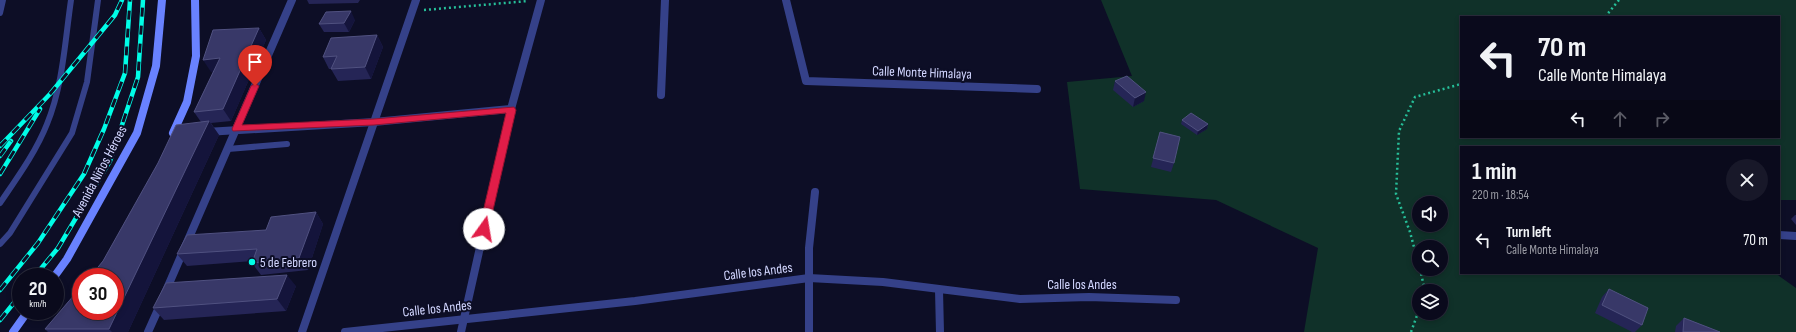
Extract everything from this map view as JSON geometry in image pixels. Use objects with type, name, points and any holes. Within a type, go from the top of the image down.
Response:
[{"type":"main road","name":"Avenida Niños Héroes","points":[[60,268],[67,259],[137,133],[156,66],[162,0]]},
{"type":"main road","points":[[173,139],[187,102],[196,56],[195,0]]},
{"type":"main road","points":[[13,332],[22,320]]},
{"type":"street","points":[[148,332],[292,0]]},
{"type":"street","points":[[302,332],[416,0]]},
{"type":"street","points":[[462,332],[537,0]]},
{"type":"street","points":[[661,94],[665,0]]},
{"type":"street","name":"Calle Monte Himalaya","points":[[786,0],[806,81],[1037,89]]},
{"type":"street","points":[[200,133],[236,129],[374,122],[511,110]]},
{"type":"street","points":[[809,332],[809,248],[815,192]]},
{"type":"street","points":[[1780,235],[1796,236]]},
{"type":"street","name":"Calle los Andes","points":[[345,332],[636,301],[809,278],[883,282],[1020,300],[1089,297],[1176,300]]},
{"type":"street","points":[[938,290],[940,332]]},
{"type":"lane","points":[[0,13],[3,0]]},
{"type":"lane","points":[[0,203],[25,165],[47,124],[61,74],[71,0]]},
{"type":"lane","points":[[0,244],[10,232],[72,133],[87,82],[98,0]]},
{"type":"lane","points":[[228,149],[287,144]]},
{"type":"path","points":[[413,10],[537,0]]},
{"type":"path","points":[[1606,16],[1619,0]]},
{"type":"path","points":[[1412,240],[1396,194],[1399,131],[1415,96],[1460,84]]},
{"type":"path","points":[[1411,332],[1415,320]]},
{"type":"green space","points":[[1101,0],[1796,0],[1796,200],[1780,200],[1780,146],[1460,146],[1460,274],[1776,274],[1796,288],[1796,332],[1304,332],[1318,248],[1216,200],[1080,189],[1067,82],[1132,76]]},
{"type":"building","points":[[351,11],[344,23],[319,24],[326,12]]},
{"type":"building","points":[[259,28],[223,109],[194,112],[220,58],[203,60],[213,30]]},
{"type":"building","points":[[377,35],[365,67],[331,69],[337,56],[323,57],[331,38]]},
{"type":"building","points":[[1127,76],[1146,92],[1135,98],[1115,81]]},
{"type":"building","points":[[1191,113],[1208,124],[1198,131],[1182,120]]},
{"type":"building","points":[[209,121],[124,298],[124,268],[97,268],[103,261],[158,163],[176,125]]},
{"type":"building","points":[[1160,132],[1180,137],[1174,163],[1153,158]]},
{"type":"building","points":[[316,212],[299,258],[252,263],[257,249],[177,254],[187,235],[266,230],[271,217]]},
{"type":"building","points":[[287,275],[277,299],[153,308],[166,283]]},
{"type":"building","points":[[1609,289],[1648,308],[1642,325],[1602,305]]},
{"type":"building","points":[[72,298],[72,320],[113,320],[109,329],[45,329],[53,320],[64,320],[64,307]]},
{"type":"building","points":[[1684,318],[1720,332],[1683,332]]},
{"type":"railway","points":[[0,146],[50,94],[115,15],[122,0]]},
{"type":"railway","points":[[0,290],[38,243],[84,174],[104,129],[125,73],[130,0]]},
{"type":"railway","points":[[41,268],[58,248],[110,161],[138,77],[143,0]]},
{"type":"railway","points":[[0,174],[40,109]]},
{"type":"railway","points":[[0,156],[11,141]]},
{"type":"railway","points":[[0,320],[12,305]]},
{"type":"place","name":"5 de Febrero","points":[[252,262]]},
{"type":"route","points":[[255,86],[236,129],[374,122],[511,110],[484,229]]}]
